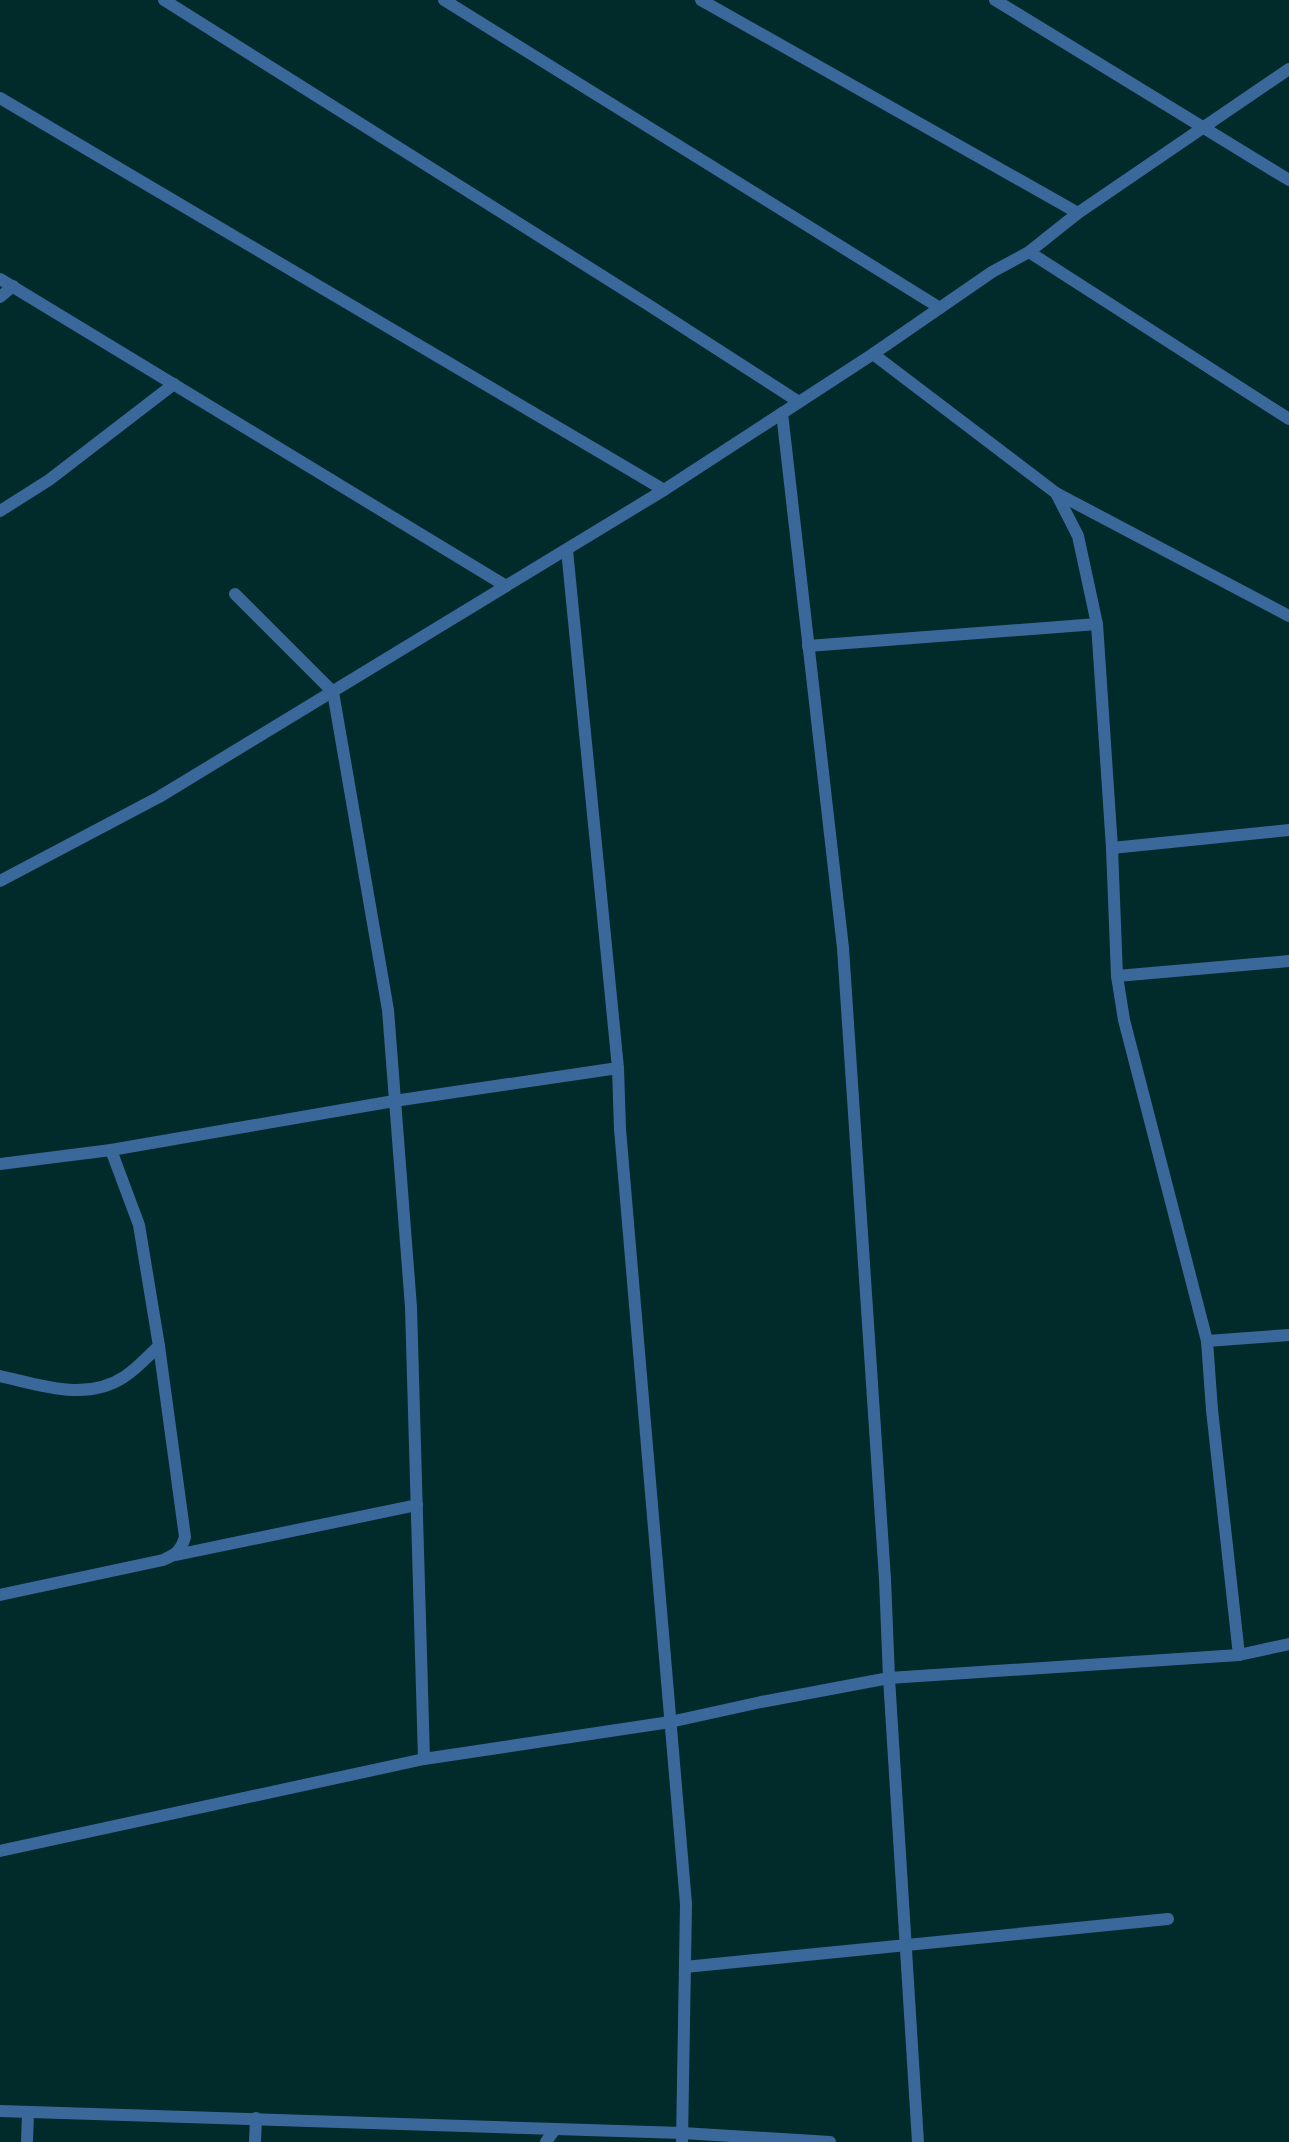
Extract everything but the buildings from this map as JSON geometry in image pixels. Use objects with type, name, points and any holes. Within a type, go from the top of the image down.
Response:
[{"type":"street","points":[[164,0],[799,402]]},
{"type":"street","points":[[444,0],[940,308]]},
{"type":"street","points":[[701,0],[1078,213]]},
{"type":"street","points":[[995,0],[1289,180]]},
{"type":"street","points":[[0,881],[159,797],[664,490],[873,354],[992,272],[1029,252],[1078,213],[1289,68]]},
{"type":"street","points":[[0,98],[664,490]]},
{"type":"street","points":[[1029,252],[1289,419]]},
{"type":"street","points":[[0,279],[506,586]]},
{"type":"street","points":[[0,297],[14,286]]},
{"type":"street","points":[[873,354],[1056,493],[1289,616]]},
{"type":"street","points":[[0,511],[49,480],[174,384]]},
{"type":"street","points":[[782,413],[843,948],[885,1579],[889,1678],[918,2142]]},
{"type":"street","points":[[1056,493],[1078,536],[1098,624],[1112,848],[1117,976],[1124,1020],[1207,1341],[1212,1410],[1239,1655]]},
{"type":"street","points":[[566,550],[618,1068],[620,1129],[686,1904],[682,2138]]},
{"type":"street","points":[[235,594],[332,692],[388,1010],[411,1307],[424,1759]]},
{"type":"street","points":[[808,646],[1098,624]]},
{"type":"street","points":[[1112,848],[1289,830]]},
{"type":"street","points":[[1117,976],[1289,961]]},
{"type":"street","points":[[0,1164],[111,1150],[394,1101],[618,1068]]},
{"type":"street","points":[[111,1150],[139,1225],[159,1346],[185,1538],[182,1547],[176,1555]]},
{"type":"street","points":[[1207,1341],[1289,1335]]},
{"type":"street","points":[[0,1376],[70,1392],[98,1388],[124,1378],[159,1346]]},
{"type":"street","points":[[0,1595],[163,1560],[176,1555],[417,1505]]},
{"type":"street","points":[[0,1851],[424,1759],[670,1722],[761,1702],[889,1678],[1239,1655],[1289,1644]]},
{"type":"street","points":[[685,1967],[1168,1919]]},
{"type":"street","points":[[0,2111],[28,2114],[256,2118],[555,2129],[682,2138],[830,2142]]},
{"type":"street","points":[[27,2142],[28,2114]]},
{"type":"street","points":[[255,2142],[256,2118]]},
{"type":"street","points":[[546,2142],[555,2129]]}]
